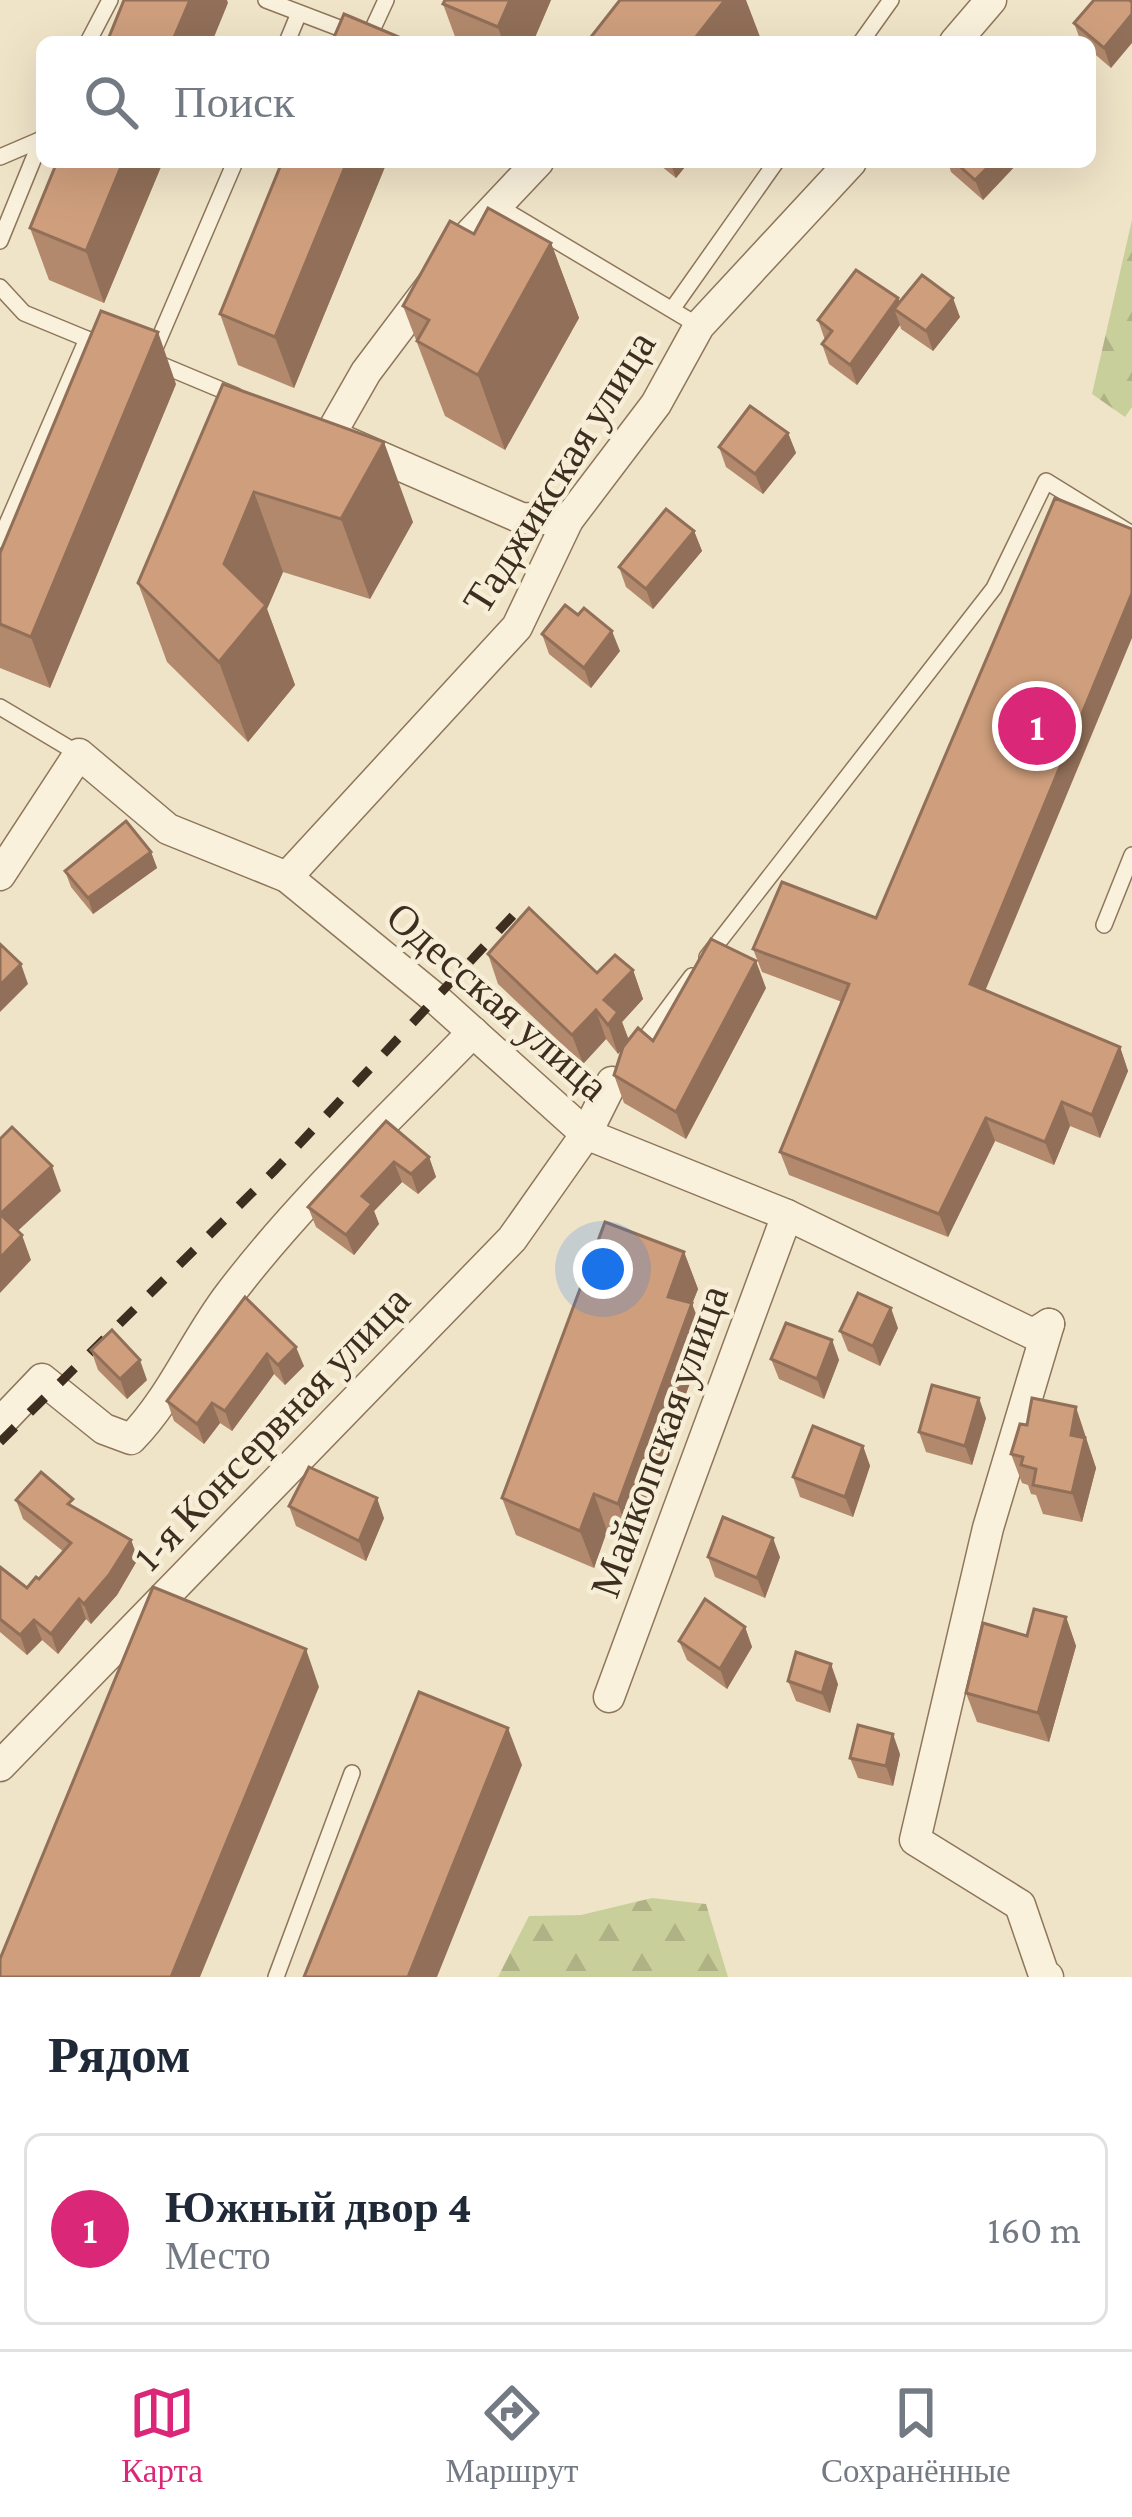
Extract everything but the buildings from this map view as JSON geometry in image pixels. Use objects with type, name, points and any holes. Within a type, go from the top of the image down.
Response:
[{"type":"street","points":[[960,36],[992,0]]},
{"type":"street","points":[[533,168],[470,234],[320,431],[520,518],[568,520]]},
{"type":"street","name":"Таджикская улица","points":[[286,877],[517,627],[568,520],[656,404],[699,326],[845,168]]},
{"type":"street","points":[[0,875],[80,754]]},
{"type":"street","name":"Одесская улица","points":[[80,754],[168,829],[286,877],[473,1032],[586,1134],[787,1215],[1033,1334],[1048,1324],[988,1528],[916,1840],[1020,1905],[1048,1977]]},
{"type":"street","points":[[0,1424],[42,1379],[104,1429],[130,1439],[151,1419],[226,1298],[309,1196],[473,1032]]},
{"type":"street","name":"1-я Консервная улица","points":[[0,1766],[512,1239],[586,1134],[612,1082]]},
{"type":"street","name":"Майкопская улица","points":[[610,1697],[787,1215]]},
{"type":"lane","points":[[91,36],[110,0]]},
{"type":"lane","points":[[266,0],[360,36]]},
{"type":"lane","points":[[369,36],[386,0]]},
{"type":"lane","points":[[866,36],[891,0]]},
{"type":"lane","points":[[289,36],[299,13]]},
{"type":"lane","points":[[0,157],[36,142]]},
{"type":"lane","points":[[0,241],[36,154]]},
{"type":"lane","points":[[150,360],[232,168]]},
{"type":"lane","points":[[673,308],[772,168]]},
{"type":"lane","points":[[499,206],[699,326]]},
{"type":"lane","points":[[0,286],[24,313],[250,402]]},
{"type":"lane","points":[[0,540],[87,339]]},
{"type":"lane","points":[[612,1082],[994,588],[1046,482],[1132,534]]},
{"type":"lane","points":[[0,707],[80,754]]},
{"type":"lane","points":[[1104,925],[1132,856]]},
{"type":"lane","points":[[276,1977],[352,1773]]},
{"type":"green space","points":[[1132,220],[1132,407],[1125,417],[1092,394]]},
{"type":"green space","points":[[652,1898],[706,1904],[728,1977],[498,1977],[529,1916],[581,1915]]},
{"type":"railway","points":[[0,1442],[276,1169],[521,907]]},
{"type":"place","name":"Южный двор 4","points":[[1037,726]]}]
